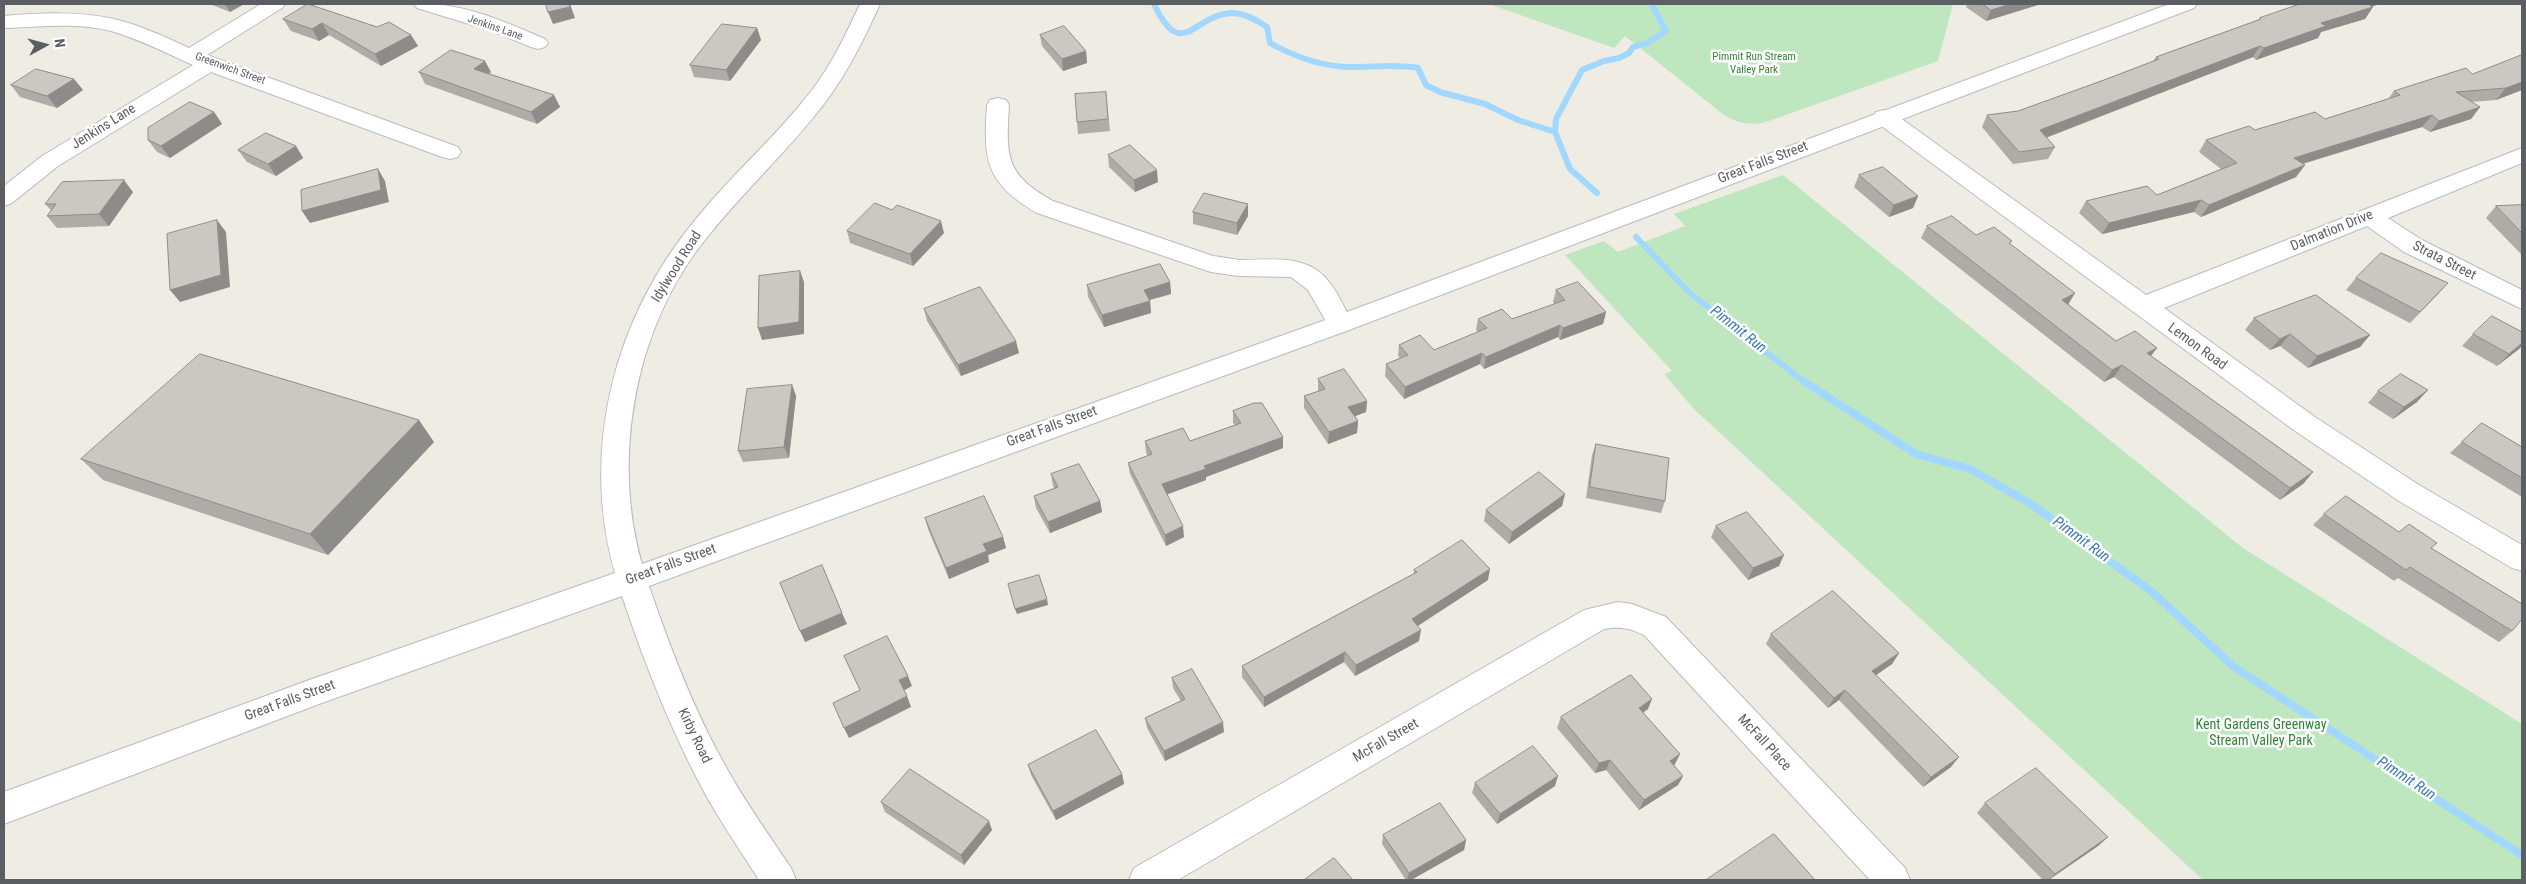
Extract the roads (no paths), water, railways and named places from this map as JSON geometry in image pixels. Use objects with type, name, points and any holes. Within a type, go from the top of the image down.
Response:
[{"type":"street","name":"Jenkins Lane","points":[[4,198],[50,161],[200,59],[275,4]]},
{"type":"street","name":"Jenkins Lane","points":[[424,4],[502,28],[538,43]]},
{"type":"street","name":"Idylwood Road","points":[[631,580],[618,526],[614,471],[615,430],[624,381],[634,347],[647,314],[670,271],[690,242],[812,106],[851,46],[870,4]]},
{"type":"street","name":"Great Falls Street","points":[[4,808],[312,692],[631,580],[1340,324],[2187,4]]},
{"type":"street","name":"Greenwich Street","points":[[4,22],[60,19],[112,25],[146,36],[200,59],[450,152]]},
{"type":"street","points":[[998,105],[995,147],[1001,168],[1027,198],[1045,207],[1211,264],[1238,268],[1274,265],[1292,268],[1307,275],[1318,285],[1340,324]]},
{"type":"street","name":"Lemon Road","points":[[1884,117],[2142,307],[2305,424],[2409,493],[2522,559]]},
{"type":"street","name":"Dalmation Drive","points":[[2142,307],[2522,155]]},
{"type":"street","name":"Strata Street","points":[[2369,216],[2413,246],[2522,300]]},
{"type":"street","name":"Kirby Road","points":[[631,580],[686,723],[724,795],[779,880]]},
{"type":"street","name":"McFall Street","points":[[1146,880],[1595,619],[1629,605]]},
{"type":"street","name":"McFall Place","points":[[1629,605],[1655,626],[1893,880]]},
{"type":"waterway","points":[[1154,4],[1164,21],[1173,31],[1181,33],[1189,31],[1218,16],[1231,13],[1241,14],[1255,19],[1267,27],[1270,43],[1299,57],[1341,67],[1393,66],[1418,68],[1426,85],[1440,92],[1485,104],[1518,120],[1555,132]]},
{"type":"waterway","name":"Pimmit Run","points":[[1555,132],[1556,119],[1582,70],[1604,61],[1619,58],[1629,53],[1633,47],[1647,43],[1666,31],[1652,5],[1654,4]]},
{"type":"waterway","name":"Pimmit Run","points":[[1555,132],[1570,169],[1597,193]]},
{"type":"waterway","name":"Pimmit Run","points":[[1636,237],[1691,294],[1806,383]]},
{"type":"waterway","name":"Pimmit Run","points":[[1805,382],[1916,454],[1970,469],[2031,504],[2151,591],[2234,667],[2522,855]]},
{"type":"park label","name":"Pimmit Run Stream Valley Park","points":[[1754,63]]},
{"type":"park label","name":"Kent Gardens Greenway Stream Valley Park","points":[[2261,734]]}]
